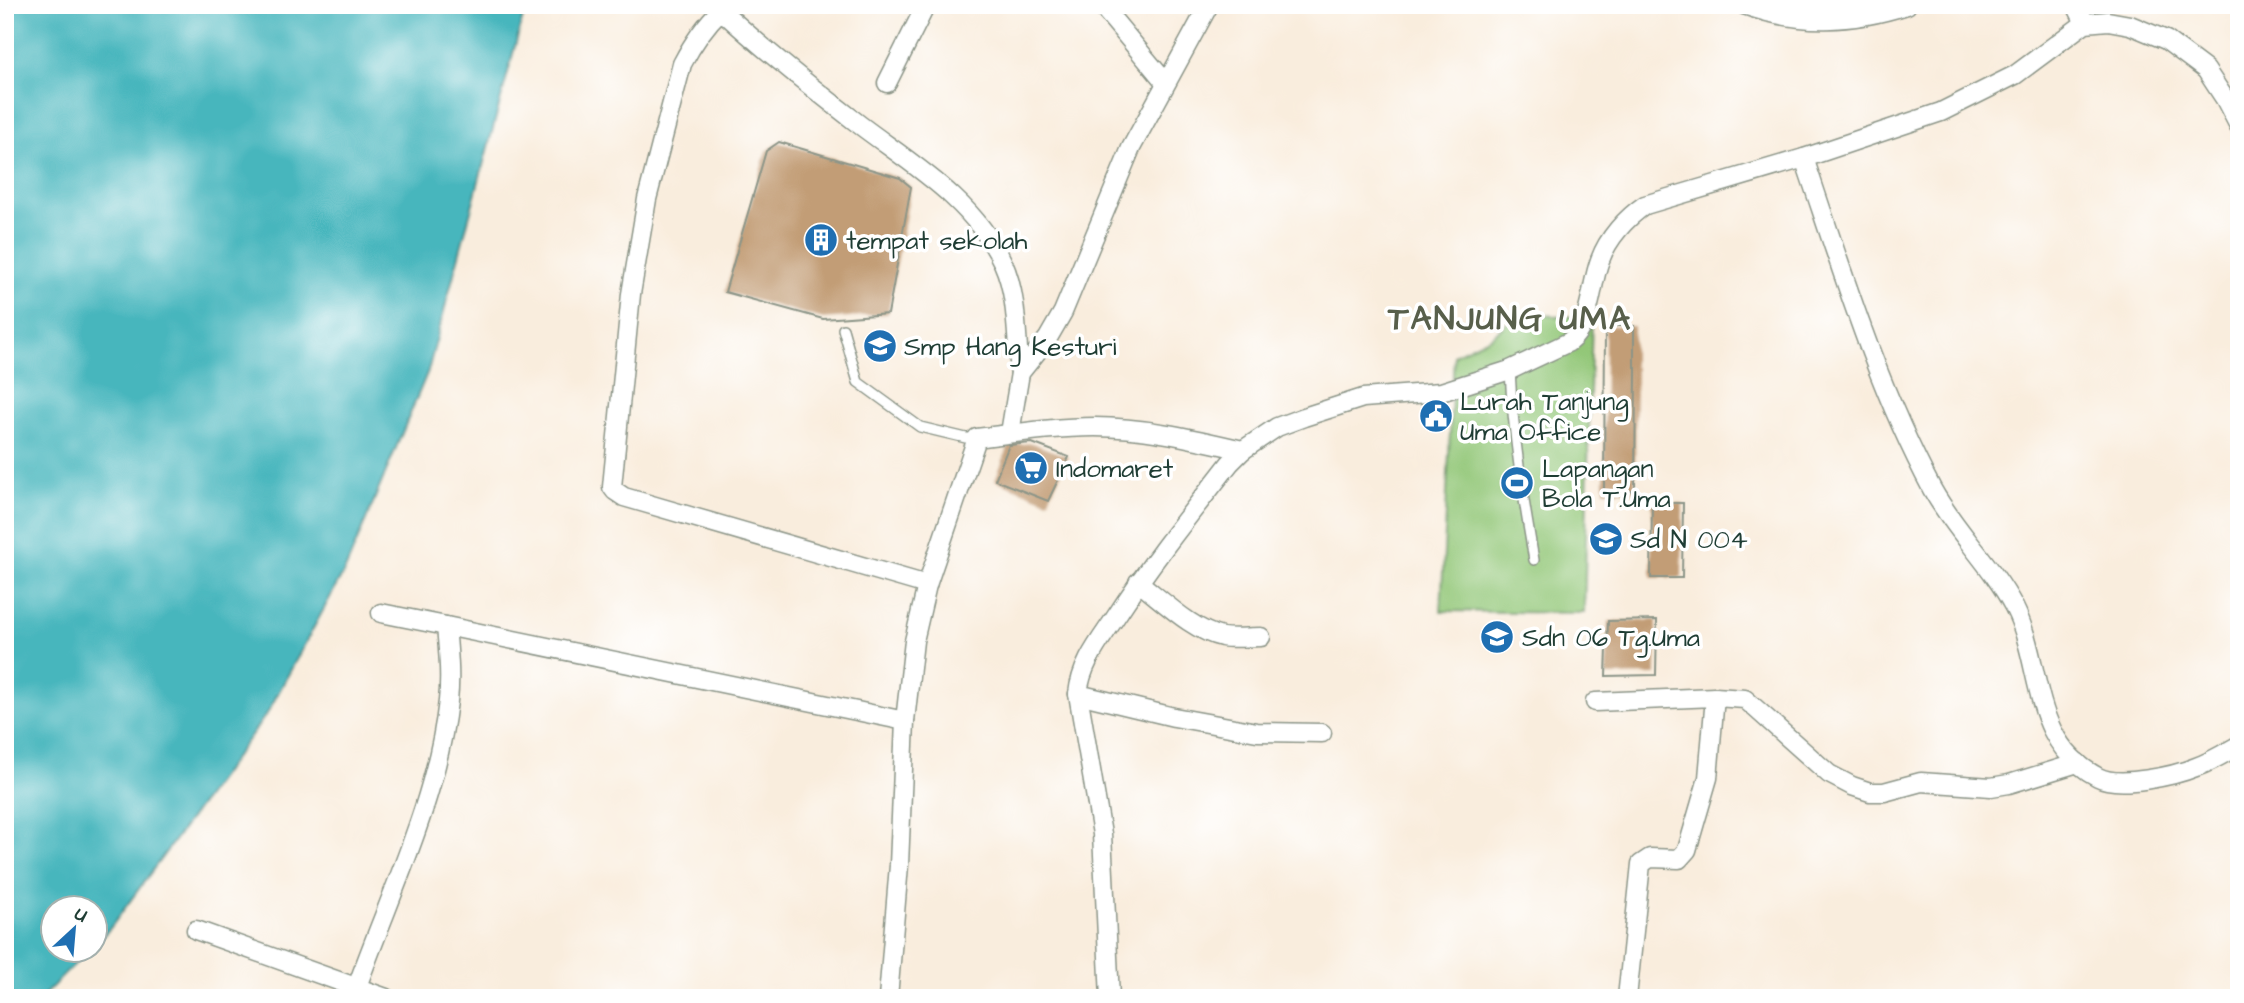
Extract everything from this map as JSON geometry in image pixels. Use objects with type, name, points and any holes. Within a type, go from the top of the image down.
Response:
[{"type":"street","points":[[887,83],[926,5]]},
{"type":"street","points":[[1101,5],[1165,82]]},
{"type":"street","points":[[1020,373],[1048,338],[1063,312],[1131,148],[1209,5]]},
{"type":"street","points":[[1744,5],[1800,20],[1835,13],[1874,16],[1907,5]]},
{"type":"street","points":[[2076,5],[2084,23]]},
{"type":"street","points":[[927,585],[624,497],[612,486],[631,294],[647,199],[682,64],[692,45],[721,7],[758,45],[948,192],[986,232],[1004,265],[1013,292],[1020,373],[1010,433]]},
{"type":"street","points":[[1110,998],[1102,834],[1079,694],[1080,681],[1090,656],[1138,582],[1243,450],[1277,426],[1363,398],[1441,392],[1510,370],[1569,342],[1577,336],[1587,309],[1600,258],[1618,228],[1645,205],[1804,158],[1941,112],[2015,75],[2084,23],[2108,21],[2130,25],[2166,40],[2206,69],[2239,126]]},
{"type":"street","points":[[1804,158],[1876,369],[1932,489],[1949,518],[2014,607],[2032,662],[2040,702],[2052,733],[2078,763],[2111,782],[2127,783],[2195,768],[2239,745]]},
{"type":"street","points":[[888,998],[899,865],[905,721],[914,641],[927,585],[977,438],[1035,429],[1096,427],[1152,431],[1243,450]]},
{"type":"street","points":[[1138,582],[1200,628],[1222,637],[1261,637]]},
{"type":"street","points":[[381,614],[446,625],[905,721]]},
{"type":"street","points":[[355,992],[426,803],[439,753],[448,699],[446,625]]},
{"type":"street","points":[[1079,694],[1174,717],[1257,732],[1322,733]]},
{"type":"street","points":[[1595,702],[1715,696],[1745,699],[1829,774],[1870,792],[1884,792],[1921,782],[1992,787],[2078,763]]},
{"type":"street","points":[[1627,998],[1641,864],[1650,859],[1679,859],[1687,850],[1708,778],[1715,696]]},
{"type":"street","points":[[196,930],[355,992],[386,998]]},
{"type":"lane","points":[[843,329],[859,382],[920,427],[958,437],[977,438]]},
{"type":"lane","points":[[1510,370],[1520,482],[1534,560]]},
{"type":"green space","name":"Lapangan Bola T.Uma","points":[[1518,314],[1592,318],[1584,613],[1441,611],[1454,355],[1491,337]]},
{"type":"water","points":[[5,5],[526,5],[428,371],[346,568],[268,712],[111,927],[108,930],[108,894],[38,894],[38,964],[75,964],[41,998],[5,998]]},
{"type":"building","name":"tempat sekolah","points":[[779,142],[900,178],[911,187],[888,314],[823,319],[725,292],[766,151]]},
{"type":"building","points":[[1605,326],[1634,326],[1635,491],[1604,491]]},
{"type":"building","name":"Indomaret","points":[[1032,443],[1069,457],[1048,501],[995,480],[1009,445]]},
{"type":"building","points":[[1652,503],[1683,503],[1682,578],[1651,578]]},
{"type":"building","points":[[1657,620],[1656,675],[1606,676],[1608,621]]},
{"type":"place","name":"tempat sekolah","points":[[821,240]]},
{"type":"place","name":"Smp Hang Kesturi","points":[[880,346]]},
{"type":"place","name":"Lurah Tanjung Uma Office","points":[[1436,416]]},
{"type":"place","name":"Indomaret","points":[[1031,468]]},
{"type":"place","name":"Lapangan Bola T.Uma","points":[[1517,483]]},
{"type":"place","name":"Sd N 004","points":[[1606,539]]},
{"type":"place","name":"Sdn 06 Tg.Uma","points":[[1497,637]]},
{"type":"district","name":"TANJUNG UMA","points":[[1510,317]]}]
